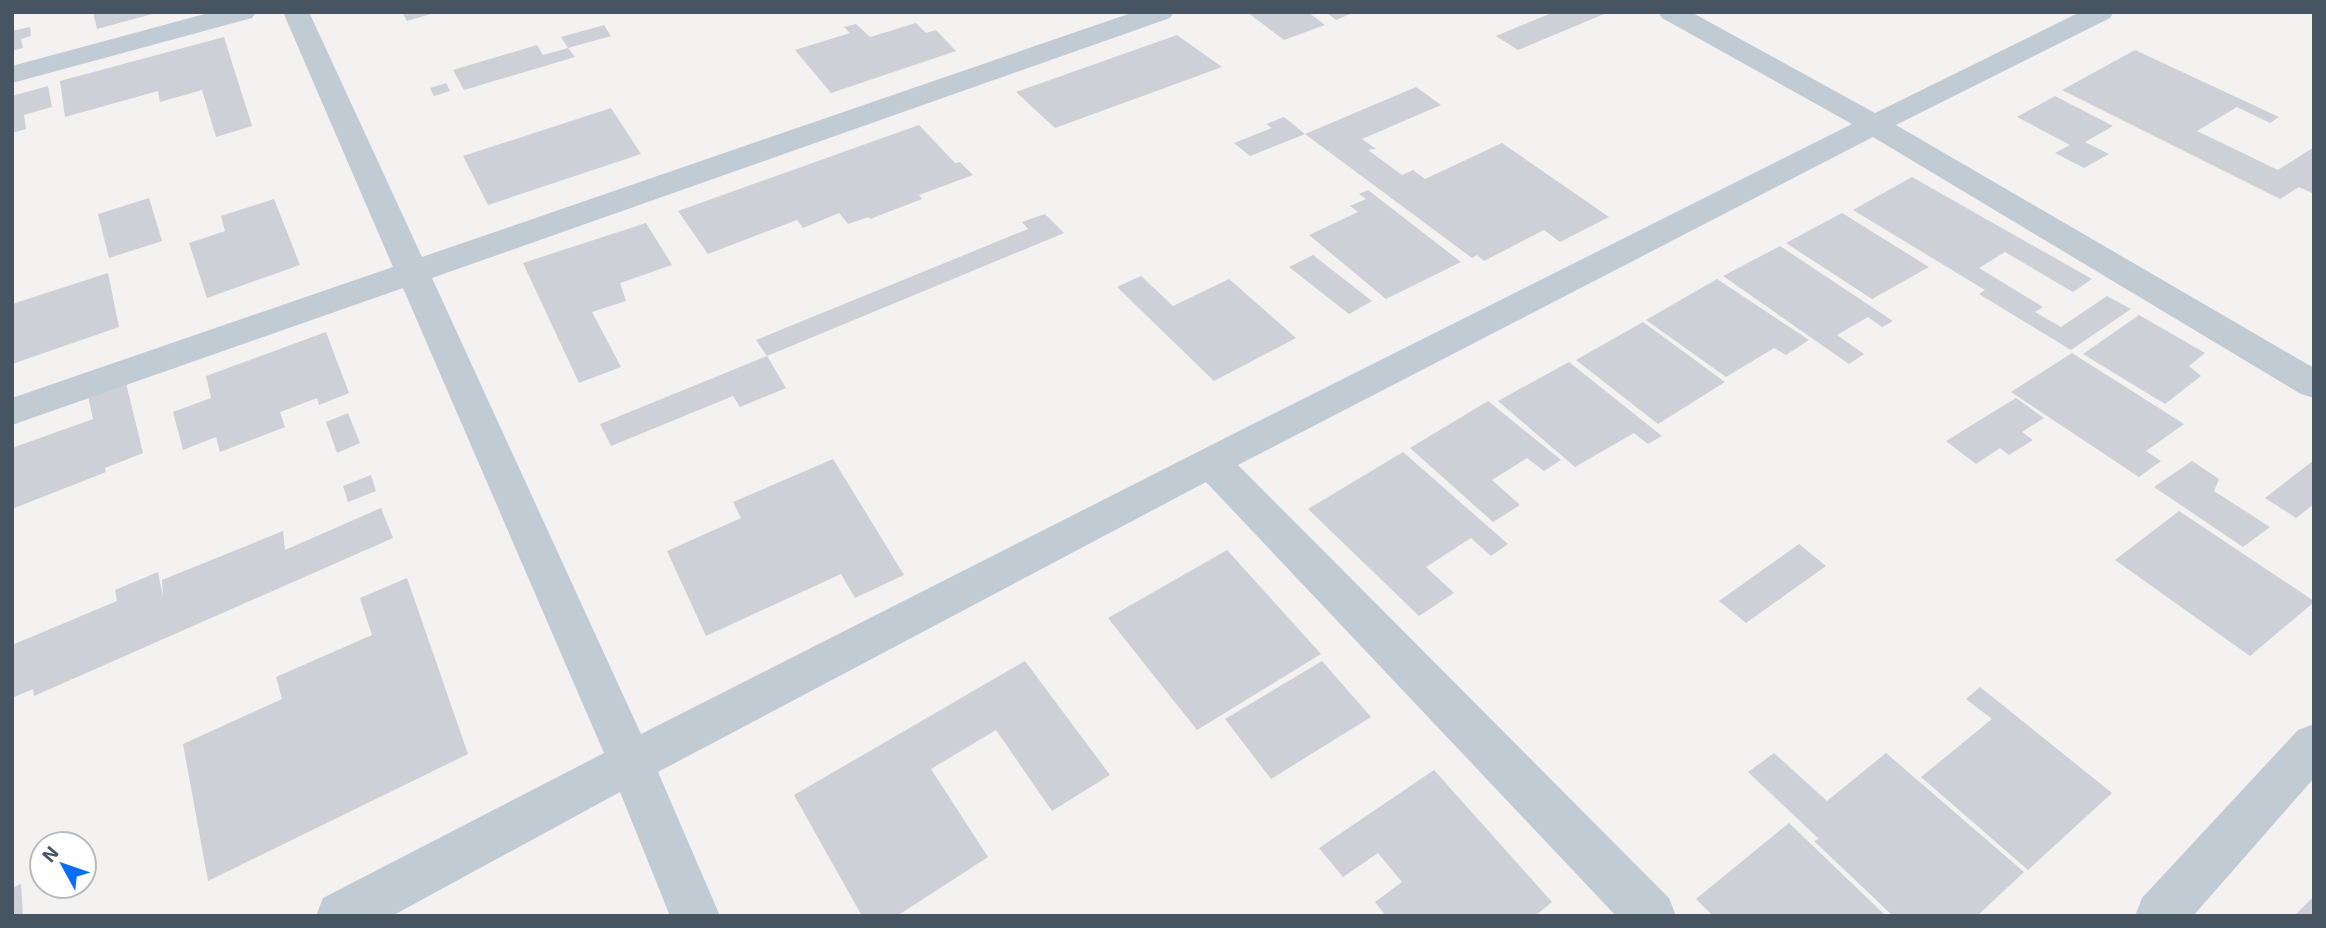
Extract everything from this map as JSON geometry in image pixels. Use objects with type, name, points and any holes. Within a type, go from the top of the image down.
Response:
[{"type":"street","points":[[12,75],[243,12]]},
{"type":"street","points":[[296,12],[631,762],[695,916]]},
{"type":"street","points":[[12,412],[1161,12]]},
{"type":"street","points":[[1671,12],[1873,124],[2314,385]]},
{"type":"street","points":[[341,916],[631,762],[1210,462],[1873,124],[2101,12]]},
{"type":"street","points":[[1210,462],[1651,916]]},
{"type":"street","points":[[2160,916],[2314,745]]},
{"type":"building","points":[[93,12],[156,12],[156,13],[97,29]]},
{"type":"building","points":[[402,12],[434,12],[434,13],[407,21]]},
{"type":"building","points":[[1247,12],[1308,12],[1325,25],[1284,40]]},
{"type":"building","points":[[1326,12],[1355,12],[1336,20]]},
{"type":"building","points":[[1554,12],[1609,12],[1518,50],[1496,36]]},
{"type":"building","points":[[916,23],[926,33],[936,30],[956,51],[831,93],[795,50],[850,33],[844,27],[856,24],[870,37]]},
{"type":"building","points":[[604,25],[611,36],[568,48],[561,37]]},
{"type":"building","points":[[30,27],[31,36],[21,39],[23,48],[12,51],[12,31]]},
{"type":"building","points":[[1177,35],[1222,67],[1055,128],[1016,92]]},
{"type":"building","points":[[224,37],[252,126],[216,137],[202,90],[160,102],[158,91],[65,117],[60,81]]},
{"type":"building","points":[[537,45],[543,55],[568,48],[575,57],[464,90],[453,70]]},
{"type":"building","points":[[2135,50],[2279,117],[2270,123],[2237,107],[2197,131],[2278,170],[2314,147],[2314,194],[2299,187],[2280,199],[2062,90]]},
{"type":"building","points":[[446,83],[450,91],[434,96],[430,88]]},
{"type":"building","points":[[48,86],[52,107],[24,115],[26,129],[12,133],[12,96]]},
{"type":"building","points":[[1416,87],[1441,105],[1362,139],[1376,149],[1368,150],[1402,175],[1413,170],[1425,179],[1502,143],[1609,217],[1560,242],[1544,230],[1484,261],[1477,255],[1472,258],[1305,134]]},
{"type":"building","points":[[2055,96],[2113,126],[2085,142],[2109,154],[2084,168],[2055,153],[2070,145],[2017,117]]},
{"type":"building","points":[[611,108],[641,154],[488,205],[463,156]]},
{"type":"building","points":[[1284,117],[1305,134],[1250,156],[1234,143],[1272,128],[1266,124]]},
{"type":"building","points":[[919,125],[955,163],[960,162],[973,175],[919,195],[922,199],[870,219],[869,217],[848,224],[839,213],[803,228],[797,220],[708,254],[678,211]]},
{"type":"building","points":[[1912,177],[2092,279],[2073,292],[2005,252],[1979,268],[2043,307],[2035,312],[2061,327],[2107,296],[2131,309],[2071,350],[1979,294],[1985,290],[1853,210]]},
{"type":"building","points":[[1368,190],[1461,262],[1386,299],[1309,235],[1358,212],[1350,206],[1366,199],[1359,194]]},
{"type":"building","points":[[149,198],[162,241],[109,258],[98,214]]},
{"type":"building","points":[[274,199],[300,265],[207,298],[189,243],[225,231],[221,216]]},
{"type":"building","points":[[1842,213],[1929,267],[1872,299],[1786,243]]},
{"type":"building","points":[[1045,214],[1064,233],[767,356],[756,340],[1028,229],[1022,222]]},
{"type":"building","points":[[646,223],[672,265],[620,283],[626,301],[592,312],[621,367],[579,383],[523,263]]},
{"type":"building","points":[[1780,246],[1893,321],[1882,327],[1868,317],[1837,335],[1864,354],[1849,364],[1723,276]]},
{"type":"building","points":[[1313,255],[1372,301],[1349,314],[1289,267]]},
{"type":"building","points":[[108,273],[119,327],[12,364],[12,304]]},
{"type":"building","points":[[1141,276],[1173,306],[1229,279],[1296,338],[1214,381],[1117,287]]},
{"type":"building","points":[[1717,279],[1809,340],[1786,355],[1774,348],[1726,377],[1646,320]]},
{"type":"building","points":[[2139,315],[2205,353],[2189,366],[2201,376],[2165,404],[2083,354]]},
{"type":"building","points":[[1643,322],[1725,382],[1658,424],[1576,360]]},
{"type":"building","points":[[326,332],[349,393],[319,405],[317,398],[280,412],[285,427],[220,452],[216,437],[183,450],[173,412],[211,398],[206,376]]},
{"type":"building","points":[[2072,353],[2184,424],[2146,451],[2161,461],[2139,477],[2011,392]]},
{"type":"building","points":[[767,356],[786,388],[740,407],[733,396],[611,446],[600,424]]},
{"type":"building","points":[[1569,362],[1662,436],[1648,444],[1634,433],[1575,467],[1498,401]]},
{"type":"building","points":[[126,383],[143,453],[105,468],[106,472],[12,509],[12,448],[93,419],[88,396]]},
{"type":"building","points":[[2016,398],[2044,418],[2022,432],[2033,440],[2009,455],[2000,448],[1976,464],[1946,441]]},
{"type":"building","points":[[1488,401],[1561,460],[1544,471],[1527,458],[1492,480],[1520,505],[1493,522],[1410,448]]},
{"type":"building","points":[[348,413],[360,443],[337,453],[326,422]]},
{"type":"building","points":[[1403,452],[1508,544],[1491,556],[1471,538],[1426,567],[1454,593],[1419,616],[1308,509]]},
{"type":"building","points":[[833,459],[904,575],[855,598],[841,574],[706,636],[667,551],[741,518],[733,502]]},
{"type":"building","points":[[2314,460],[2314,504],[2296,518],[2265,498]]},
{"type":"building","points":[[2192,461],[2219,479],[2214,491],[2270,527],[2243,547],[2154,487]]},
{"type":"building","points":[[371,475],[376,491],[348,502],[343,486]]},
{"type":"building","points":[[381,508],[393,538],[34,696],[33,689],[12,698],[12,645],[117,601],[115,590],[158,572],[163,597],[162,580],[283,531],[285,550]]},
{"type":"building","points":[[2179,511],[2314,602],[2250,656],[2115,560]]},
{"type":"building","points":[[1799,544],[1826,566],[1746,623],[1719,601]]},
{"type":"building","points":[[1227,550],[1321,654],[1197,730],[1108,618]]},
{"type":"building","points":[[407,578],[468,754],[208,881],[183,744],[282,699],[276,677],[372,635],[360,598]]},
{"type":"building","points":[[1025,661],[1110,775],[1052,811],[996,730],[931,769],[988,857],[897,916],[862,916],[794,795]]},
{"type":"building","points":[[1322,661],[1371,717],[1271,779],[1225,719]]},
{"type":"building","points":[[1980,687],[2112,793],[2028,870],[1921,777],[1992,719],[1966,699]]},
{"type":"building","points":[[1774,753],[1827,801],[1886,753],[2024,872],[1977,916],[1893,916],[1814,841],[1819,839],[1748,772]]},
{"type":"building","points":[[1434,770],[1552,902],[1535,916],[1386,916],[1375,902],[1402,882],[1378,853],[1343,877],[1319,848]]},
{"type":"building","points":[[1789,823],[1886,916],[1713,916],[1696,899]]},
{"type":"building","points":[[21,884],[23,916],[12,916],[12,888]]},
{"type":"building","points":[[2314,896],[2314,916],[2294,916]]}]
